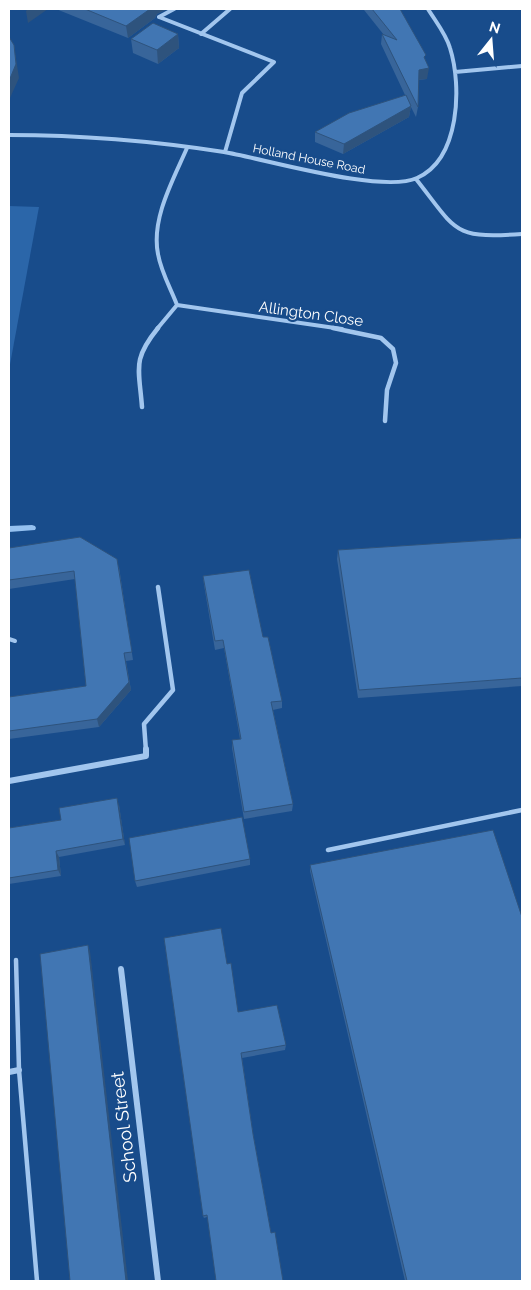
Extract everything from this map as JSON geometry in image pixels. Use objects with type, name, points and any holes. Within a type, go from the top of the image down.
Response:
[{"type":"street","points":[[174,9],[160,17],[274,62],[242,93],[225,152]]},
{"type":"street","points":[[201,34],[230,9]]},
{"type":"street","points":[[428,9],[450,48],[455,72],[457,109],[450,135],[441,156],[416,179],[450,221],[466,233],[486,236],[522,234]]},
{"type":"street","points":[[455,72],[522,66]]},
{"type":"street","name":"Holland House Road","points":[[9,136],[75,137],[225,152],[375,182],[416,179]]},
{"type":"street","points":[[142,407],[138,360],[147,342],[177,305],[158,253],[160,220],[167,192],[187,148]]},
{"type":"street","name":"Allington Close","points":[[177,305],[353,331],[381,338],[393,349],[396,363],[387,390],[384,421]]},
{"type":"street","points":[[9,781],[146,756],[144,724],[173,690],[158,588]]},
{"type":"street","name":"School Street","points":[[121,969],[158,1281]]},
{"type":"street","points":[[9,1072],[19,1070]]},
{"type":"lane","points":[[9,639],[15,641]]},
{"type":"lane","points":[[328,850],[522,810]]},
{"type":"lane","points":[[16,960],[19,1070],[37,1281]]},
{"type":"shaded area","points":[[9,206],[39,207],[9,370]]},
{"type":"building","points":[[85,9],[150,9],[126,26]]},
{"type":"building","points":[[372,9],[400,9],[426,55],[424,57],[429,68],[419,70],[418,107],[382,34],[397,40]]},
{"type":"building","points":[[153,23],[178,34],[157,50],[131,39]]},
{"type":"building","points":[[9,37],[14,45],[16,64],[9,81]]},
{"type":"building","points":[[406,95],[411,106],[344,144],[315,132],[349,113]]},
{"type":"building","points":[[80,537],[117,559],[132,652],[124,653],[129,682],[97,719],[9,731],[9,697],[86,686],[74,571],[9,580],[9,548]]},
{"type":"building","points":[[522,538],[522,678],[359,690],[338,550]]},
{"type":"building","points":[[249,570],[263,637],[268,637],[282,701],[271,702],[293,804],[244,812],[232,740],[241,739],[223,640],[215,641],[203,576]]},
{"type":"building","points":[[117,798],[123,839],[56,851],[58,870],[9,878],[9,828],[61,820],[59,808]]},
{"type":"building","points":[[242,817],[250,859],[135,881],[129,838]]},
{"type":"building","points":[[493,830],[522,917],[522,1281],[407,1281],[310,865]]},
{"type":"building","points":[[221,928],[227,964],[231,963],[238,1012],[277,1005],[286,1045],[241,1053],[271,1233],[275,1232],[283,1281],[216,1281],[207,1215],[203,1216],[164,938]]},
{"type":"building","points":[[88,945],[126,1281],[70,1281],[40,954]]},
{"type":"waterway","points":[[9,529],[32,528]]}]
